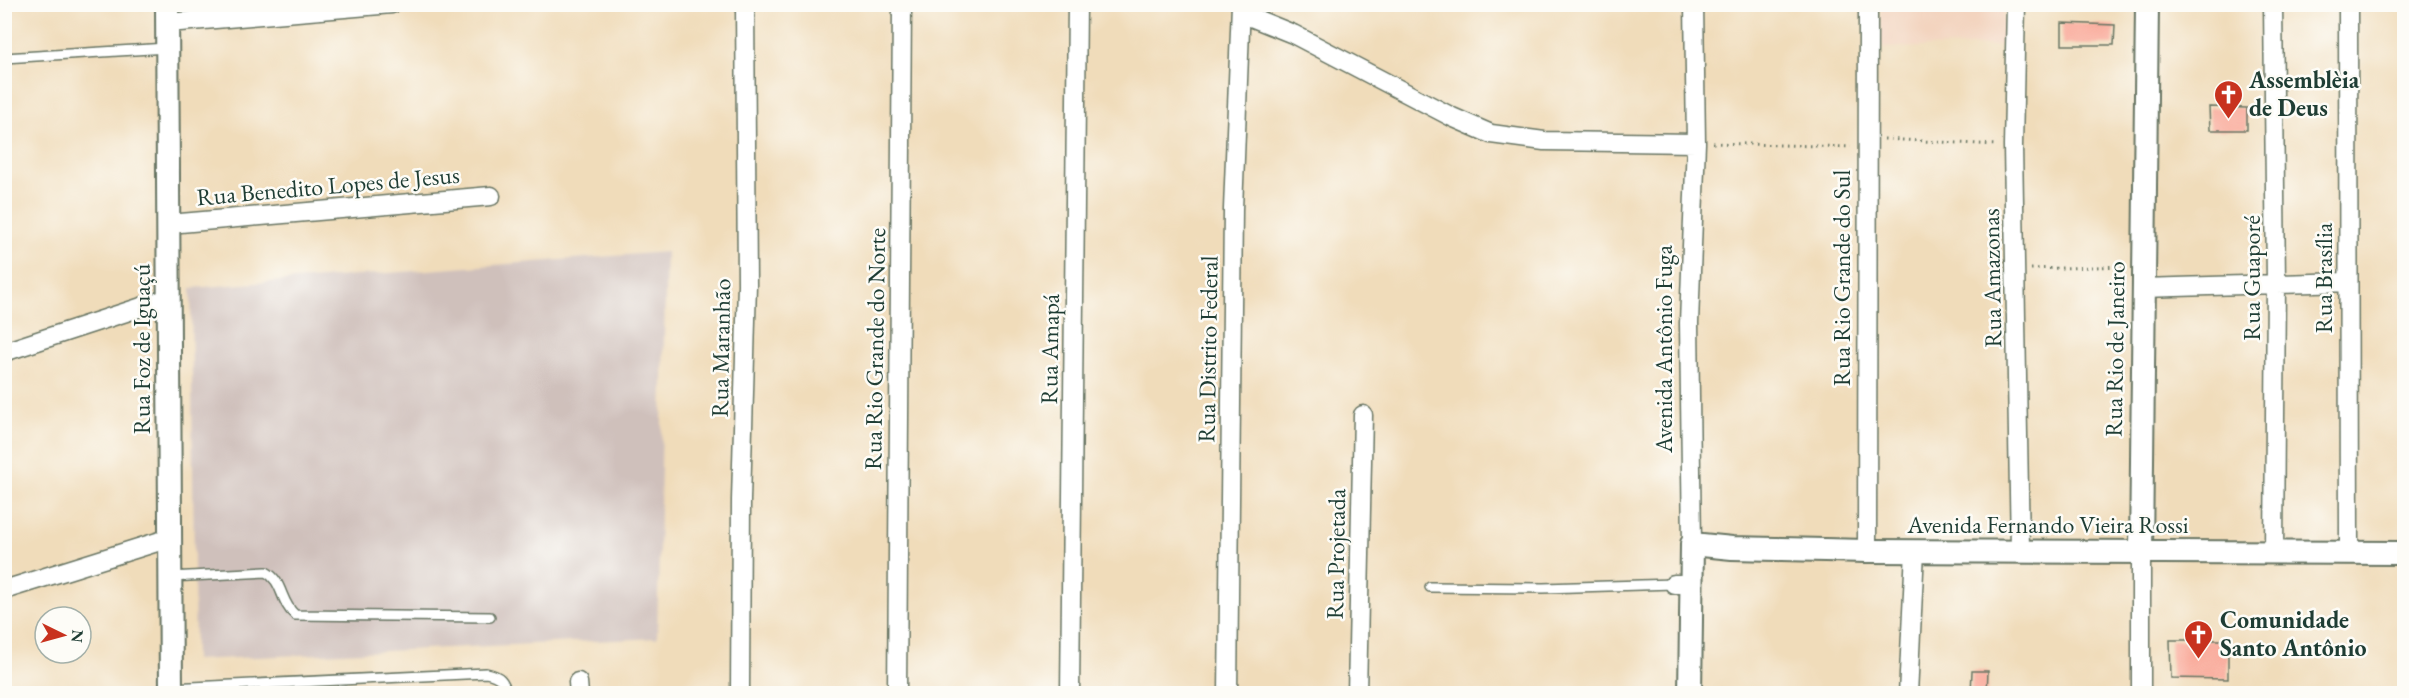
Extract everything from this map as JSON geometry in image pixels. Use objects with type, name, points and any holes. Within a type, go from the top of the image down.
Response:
[{"type":"street","points":[[168,14],[392,4]]},
{"type":"street","name":"Rua Maranhão","points":[[740,693],[741,500],[747,284],[746,4]]},
{"type":"street","name":"Rua Rio Grande do Norte","points":[[897,693],[902,4]]},
{"type":"street","name":"Rua Amapá","points":[[1070,693],[1077,4]]},
{"type":"street","name":"Avenida Antônio Fuga","points":[[1690,693],[1683,584],[1692,544],[1689,323],[1696,143],[1694,4]]},
{"type":"street","name":"Rua Rio Grande do Sul","points":[[1867,551],[1868,4]]},
{"type":"street","name":"Rua Amazonas","points":[[2016,4],[2013,146],[2017,269],[2020,550]]},
{"type":"street","name":"Rua Rio de Janeiro","points":[[2141,693],[2147,4]]},
{"type":"street","name":"Rua Guaporé","points":[[2273,4],[2276,283],[2274,552]]},
{"type":"street","name":"Rua Brasília","points":[[2348,4],[2349,552]]},
{"type":"street","points":[[1241,9],[1452,117],[1491,134],[1544,141],[1696,143]]},
{"type":"street","name":"Rua Distrito Federal","points":[[1228,693],[1233,209],[1241,9]]},
{"type":"street","name":"Rua Foz de Iguaçú","points":[[168,14],[171,691]]},
{"type":"street","name":"Rua Benedito Lopes de Jesus","points":[[169,224],[491,196]]},
{"type":"street","points":[[2143,277],[2276,283],[2348,282]]},
{"type":"street","points":[[4,352],[169,298]]},
{"type":"street","name":"Rua Projetada","points":[[1357,693],[1363,415]]},
{"type":"street","points":[[4,590],[170,538]]},
{"type":"street","name":"Avenida Fernando Vieira Rossi","points":[[1692,544],[1732,548],[1867,551],[2404,553]]},
{"type":"street","points":[[1908,693],[1916,551]]},
{"type":"lane","points":[[4,58],[168,48]]},
{"type":"lane","points":[[170,577],[266,572],[275,577],[288,609],[295,615],[490,617]]},
{"type":"lane","points":[[1430,587],[1543,588],[1683,584]]},
{"type":"lane","points":[[171,691],[261,689],[486,673],[498,676],[504,682],[507,693]]},
{"type":"path","points":[[1696,143],[2013,146]]},
{"type":"path","points":[[2017,269],[2143,277]]},
{"type":"shaded area","points":[[1881,5],[2004,5],[2004,45],[1881,48]]},
{"type":"shaded area","points":[[666,252],[657,638],[195,660],[191,288]]},
{"type":"building","points":[[2062,23],[2115,25],[2114,45],[2062,45]]},
{"type":"building","name":"Assemblèia de Deus","points":[[2209,107],[2247,108],[2247,130],[2210,130]]},
{"type":"building","name":"Comunidade Santo Antônio","points":[[2170,640],[2228,640],[2228,679],[2171,678]]},
{"type":"building","points":[[1972,671],[1988,671],[1987,693],[1971,693]]},
{"type":"place","name":"Assemblèia de Deus","points":[[2228,120]]},
{"type":"place","name":"Comunidade Santo Antônio","points":[[2199,660]]}]
